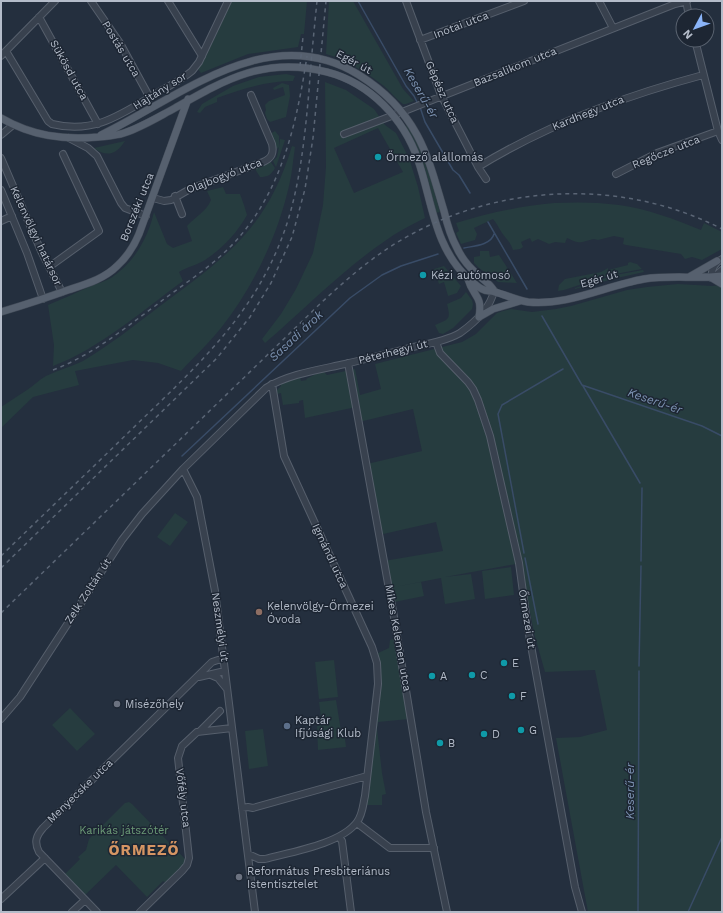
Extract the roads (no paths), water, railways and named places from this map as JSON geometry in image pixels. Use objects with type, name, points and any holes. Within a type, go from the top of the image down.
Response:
[{"type":"main road","name":"Egér út","points":[[99,136],[136,117],[169,97],[227,69],[252,60],[286,55],[305,56],[334,62],[352,70],[384,93],[411,124],[424,148],[456,247],[462,258],[490,285],[494,291]]},
{"type":"main road","name":"Egér út","points":[[1,118],[13,125],[46,136],[69,138],[113,136],[134,129],[229,79],[249,72],[273,67],[296,67],[327,72],[348,80],[374,96],[393,115],[406,133],[418,158],[442,242],[453,261],[467,277],[482,289],[494,291],[521,301],[560,301],[644,279],[689,277],[712,278],[722,276]]},
{"type":"main road","name":"Borszéki utca","points":[[1,312],[94,281],[105,276],[118,266],[136,242],[189,96],[197,84]]},
{"type":"main road","points":[[689,277],[720,260]]},
{"type":"main road","points":[[467,277],[481,306],[479,317]]},
{"type":"main road","name":"Egér út","points":[[712,278],[722,284]]},
{"type":"main road","points":[[479,317],[493,309],[521,301]]},
{"type":"street","points":[[1,56],[55,1]]},
{"type":"street","name":"Postás utca","points":[[91,1],[120,43],[150,98]]},
{"type":"street","points":[[168,1],[202,56]]},
{"type":"street","name":"Hajtány sor","points":[[6,51],[52,124],[80,126],[98,124],[116,118],[189,74],[196,67],[202,56],[228,1]]},
{"type":"street","name":"Gépész utca","points":[[406,1],[441,95],[478,167],[486,179]]},
{"type":"street","name":"Inotai utca","points":[[420,40],[524,1]]},
{"type":"street","points":[[599,1],[614,28]]},
{"type":"street","name":"Bazsalikom utca","points":[[344,134],[686,1]]},
{"type":"street","name":"Sükösd utca","points":[[39,17],[98,124]]},
{"type":"street","points":[[697,48],[718,131],[722,140]]},
{"type":"street","name":"Kardhegy utca","points":[[478,167],[506,150],[580,115],[624,98],[703,75]]},
{"type":"street","name":"Olajbogyó utca","points":[[153,198],[164,201],[171,200],[175,196],[190,189],[264,162],[270,158],[272,154],[272,144],[251,95]]},
{"type":"street","points":[[1,135],[13,125]]},
{"type":"street","name":"Regőcze utca","points":[[616,174],[657,153],[718,131]]},
{"type":"street","points":[[69,138],[94,151],[125,208],[146,216]]},
{"type":"street","points":[[49,267],[100,231],[63,154]]},
{"type":"street","name":"Kelenvölgyi határsor","points":[[1,158],[49,267],[62,292]]},
{"type":"street","points":[[1,190],[27,253],[42,299]]},
{"type":"street","points":[[175,196],[182,214]]},
{"type":"street","points":[[1,221],[12,216]]},
{"type":"street","points":[[712,278],[712,271],[720,260]]},
{"type":"street","points":[[712,278],[722,270]]},
{"type":"street","name":"Péterhegyi út","points":[[272,384],[305,373],[436,342],[460,333],[479,317],[490,302],[494,291]]},
{"type":"street","name":"Őrmezei út","points":[[436,342],[440,353],[473,389],[490,436],[519,563],[530,640],[575,887],[582,912]]},
{"type":"street","name":"Mikes Kelemen utca","points":[[348,363],[392,605],[426,812],[447,912]]},
{"type":"street","points":[[183,469],[266,388],[272,384]]},
{"type":"street","name":"Igmándi utca","points":[[272,384],[284,456],[369,640],[377,663],[378,684],[367,776],[362,813],[357,823]]},
{"type":"street","name":"Neszmélyi út","points":[[183,469],[197,497],[215,591],[255,912]]},
{"type":"street","name":"Zelk Zoltán út","points":[[1,719],[20,697],[122,540],[142,514],[183,469]]},
{"type":"street","name":"Menyecske utca","points":[[97,912],[39,852],[36,840],[39,833],[212,662],[224,658]]},
{"type":"street","points":[[197,677],[225,671]]},
{"type":"street","points":[[211,675],[218,678],[228,690]]},
{"type":"street","name":"Vőfély utca","points":[[140,912],[182,871],[189,861],[178,758],[182,746],[220,711]]},
{"type":"street","points":[[200,731],[232,728]]},
{"type":"street","points":[[242,808],[253,808],[367,776]]},
{"type":"street","points":[[249,867],[259,859],[326,842],[339,837],[357,823],[390,848],[434,848]]},
{"type":"street","points":[[339,837],[342,841],[351,912]]},
{"type":"street","points":[[248,854],[259,859]]},
{"type":"street","points":[[1,899],[45,858]]},
{"type":"street","points":[[72,912],[85,900]]},
{"type":"waterway","name":"Keserű-ér","points":[[358,1],[406,86],[418,104]]},
{"type":"waterway","name":"Keserű-ér","points":[[420,107],[425,122],[453,170],[459,175],[470,193]]},
{"type":"waterway","name":"Keserű-ér","points":[[488,222],[527,289]]},
{"type":"waterway","name":"Sasadi árok","points":[[464,248],[486,243],[494,234]]},
{"type":"waterway","name":"Sasadi árok","points":[[182,456],[350,298],[382,275],[401,266],[438,254]]},
{"type":"waterway","name":"Keserű-ér","points":[[542,316],[582,385],[702,426],[722,436]]},
{"type":"waterway","points":[[524,553],[498,414],[502,405],[563,369]]},
{"type":"waterway","name":"Keserű-ér","points":[[583,386],[640,483]]},
{"type":"waterway","name":"Keserű-ér","points":[[641,561],[642,488]]},
{"type":"waterway","points":[[525,558],[538,624]]},
{"type":"waterway","name":"Keserű-ér","points":[[639,666],[641,566]]},
{"type":"waterway","name":"Keserű-ér","points":[[638,912],[639,671]]},
{"type":"waterway","points":[[688,912],[722,837]]},
{"type":"railway","points":[[1,556],[203,359],[225,334],[262,280],[277,250],[289,217],[297,186],[306,123],[317,1]]},
{"type":"railway","points":[[1,568],[217,358],[250,317],[271,283],[292,237],[305,189],[313,138],[326,1]]},
{"type":"railway","points":[[300,66],[303,37]]},
{"type":"railway","points":[[53,370],[81,357],[118,333],[209,266],[245,231],[260,209],[283,161],[297,110],[307,56]]},
{"type":"railway","points":[[1,613],[322,302],[371,260],[403,239],[440,220],[479,207],[520,198],[561,194],[603,195],[644,201],[684,212],[722,229]]},
{"type":"place","name":"Őrmező alállomás","points":[[378,157]]},
{"type":"place","name":"Kézi autómosó","points":[[423,275]]},
{"type":"place","name":"Kelenvölgy-Őrmezei Óvoda","points":[[259,612]]},
{"type":"place","name":"E","points":[[504,663]]},
{"type":"place","name":"C","points":[[472,675]]},
{"type":"place","name":"A","points":[[432,676]]},
{"type":"place","name":"F","points":[[512,696]]},
{"type":"place","name":"Misézőhely","points":[[117,704]]},
{"type":"place","name":"Kaptár Ifjúsági Klub","points":[[287,726]]},
{"type":"place","name":"G","points":[[521,730]]},
{"type":"place","name":"D","points":[[484,734]]},
{"type":"place","name":"B","points":[[440,743]]},
{"type":"place","name":"Református Presbiteriánus Istentisztelet","points":[[239,877]]},
{"type":"district","name":"ŐRMEZŐ","points":[[144,850]]},
{"type":"park label","name":"Karikás játszótér","points":[[124,830]]}]
